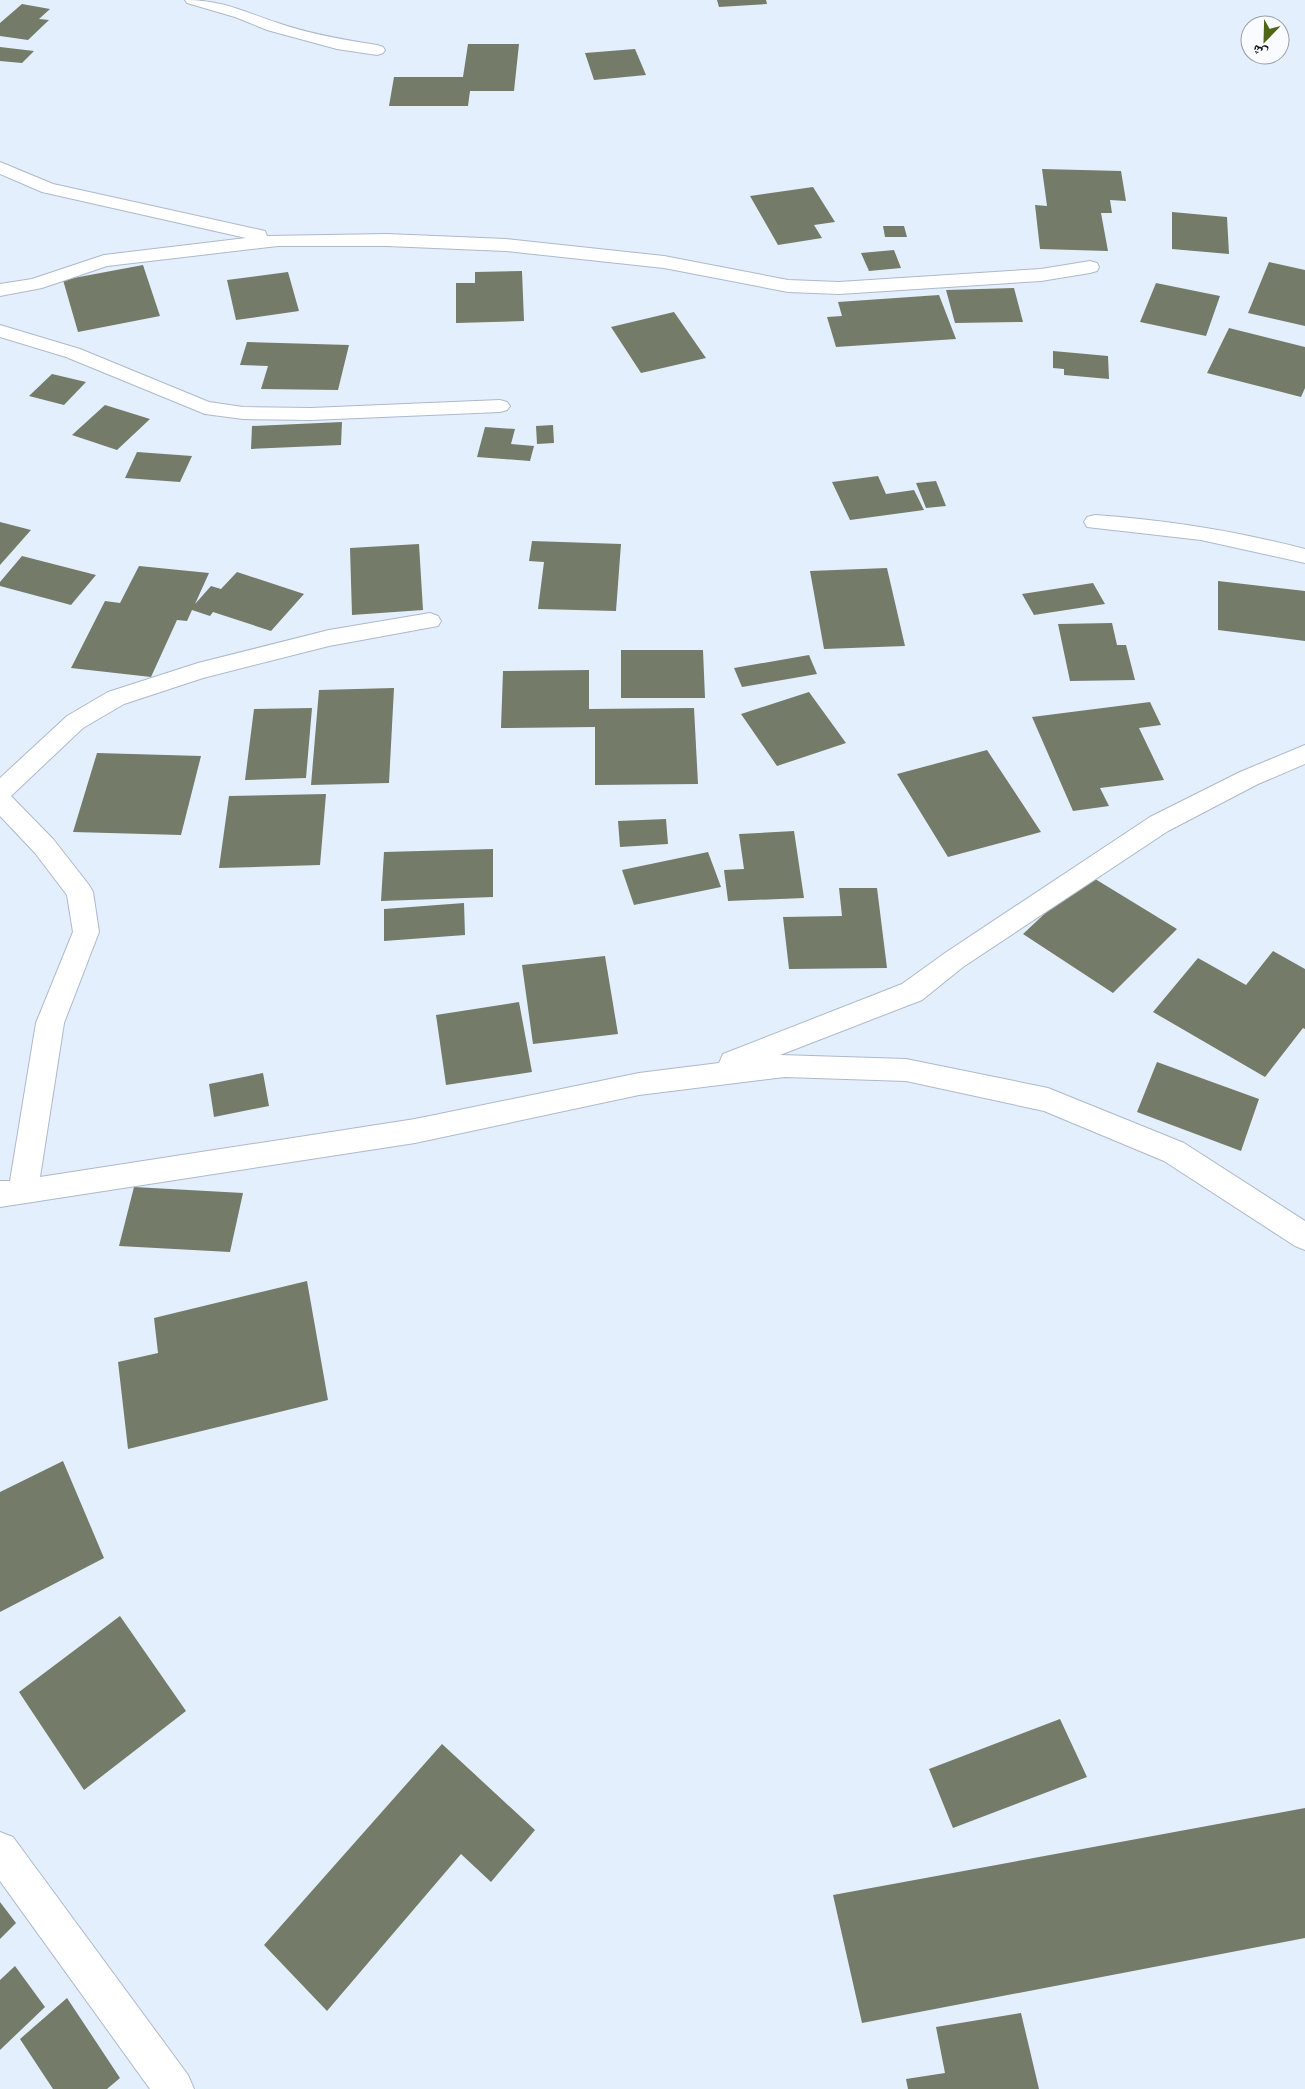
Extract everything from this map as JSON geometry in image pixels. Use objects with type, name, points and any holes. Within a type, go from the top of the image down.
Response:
[{"type":"street","points":[[193,0],[242,14],[273,27],[337,44],[377,50]]},
{"type":"street","points":[[0,167],[48,188],[194,219],[278,240]]},
{"type":"street","points":[[0,290],[35,284],[104,261],[278,240],[388,240],[506,245],[664,262],[788,286],[839,288],[1041,275],[1090,267]]},
{"type":"street","points":[[0,331],[72,354],[205,408],[243,413],[311,414],[500,406]]},
{"type":"street","points":[[1095,522],[1159,526],[1249,541],[1305,556]]},
{"type":"street","points":[[0,792],[75,722],[116,698],[198,671],[329,638],[430,621]]},
{"type":"street","points":[[694,1077],[912,992],[954,960],[1159,824],[1249,778],[1305,754]]},
{"type":"street","points":[[0,800],[44,846],[80,892],[86,932],[50,1024],[12,1193],[415,1131],[639,1084],[785,1066],[906,1070],[1048,1100],[1174,1152],[1305,1236]]},
{"type":"street","points":[[0,1850],[174,2089]]},
{"type":"building","points":[[717,0],[766,0],[767,4],[719,7]]},
{"type":"building","points":[[22,4],[50,9],[39,19],[49,20],[28,40],[0,36],[0,23]]},
{"type":"building","points":[[468,44],[519,44],[514,91],[470,91],[468,106],[389,106],[394,77],[463,77]]},
{"type":"building","points":[[0,47],[34,51],[22,63],[0,61]]},
{"type":"building","points":[[635,49],[646,75],[594,80],[585,53]]},
{"type":"building","points":[[1042,169],[1121,171],[1126,201],[1110,200],[1112,213],[1101,213],[1108,251],[1040,249],[1035,205],[1047,206]]},
{"type":"building","points":[[813,187],[835,222],[814,225],[822,238],[778,245],[750,196]]},
{"type":"building","points":[[1172,212],[1227,217],[1229,254],[1172,249]]},
{"type":"building","points":[[883,226],[904,226],[907,237],[885,237]]},
{"type":"building","points":[[894,250],[901,268],[869,271],[861,253]]},
{"type":"building","points":[[1269,262],[1305,270],[1305,326],[1248,313]]},
{"type":"building","points":[[143,265],[160,316],[78,332],[63,280]]},
{"type":"building","points":[[522,271],[524,321],[456,323],[456,283],[475,283],[475,272]]},
{"type":"building","points":[[288,272],[299,311],[236,320],[227,280]]},
{"type":"building","points":[[1156,283],[1220,296],[1206,336],[1140,322]]},
{"type":"building","points":[[1014,288],[1023,322],[955,323],[946,290]]},
{"type":"building","points":[[939,295],[956,339],[836,347],[827,317],[842,316],[838,302]]},
{"type":"building","points":[[674,312],[706,358],[641,373],[611,327]]},
{"type":"building","points":[[1229,328],[1305,347],[1305,388],[1301,397],[1207,373]]},
{"type":"building","points":[[247,342],[349,345],[338,390],[261,389],[268,366],[240,365]]},
{"type":"building","points":[[1053,351],[1108,356],[1109,379],[1064,375],[1064,369],[1053,368]]},
{"type":"building","points":[[52,374],[86,382],[64,405],[29,396]]},
{"type":"building","points":[[105,405],[150,419],[117,450],[72,435]]},
{"type":"building","points":[[342,422],[341,445],[251,449],[252,426]]},
{"type":"building","points":[[553,425],[554,443],[537,444],[536,426]]},
{"type":"building","points":[[485,427],[515,429],[511,444],[534,446],[530,461],[477,457]]},
{"type":"building","points":[[137,452],[192,456],[180,482],[125,478]]},
{"type":"building","points":[[878,476],[886,494],[914,490],[924,510],[850,520],[832,482]]},
{"type":"building","points":[[936,481],[946,506],[926,508],[916,483]]},
{"type":"building","points":[[0,522],[31,530],[0,565]]},
{"type":"building","points":[[532,541],[621,544],[616,611],[538,609],[544,562],[529,561]]},
{"type":"building","points":[[419,544],[423,610],[352,615],[350,548]]},
{"type":"building","points":[[22,556],[96,575],[71,605],[0,586],[0,582]]},
{"type":"building","points":[[139,566],[209,573],[195,604],[211,586],[221,589],[237,572],[304,594],[271,631],[213,612],[210,616],[192,610],[187,621],[177,620],[151,677],[71,668],[105,601],[120,603]]},
{"type":"building","points":[[887,568],[905,646],[824,649],[810,571]]},
{"type":"building","points":[[1218,581],[1305,591],[1305,641],[1218,630]]},
{"type":"building","points":[[1093,583],[1105,604],[1034,615],[1022,594]]},
{"type":"building","points":[[1112,623],[1117,645],[1126,645],[1135,680],[1070,681],[1058,624]]},
{"type":"building","points":[[621,650],[703,650],[705,698],[621,698]]},
{"type":"building","points":[[809,655],[817,674],[742,687],[734,668]]},
{"type":"building","points":[[589,670],[589,709],[694,708],[698,784],[595,785],[595,727],[501,728],[503,671]]},
{"type":"building","points":[[394,688],[389,783],[311,785],[319,690]]},
{"type":"building","points":[[809,692],[846,743],[777,766],[741,714]]},
{"type":"building","points":[[1150,702],[1161,725],[1139,728],[1164,780],[1100,788],[1109,806],[1073,811],[1032,717]]},
{"type":"building","points":[[312,708],[306,778],[245,780],[254,709]]},
{"type":"building","points":[[987,750],[1041,832],[948,857],[897,774]]},
{"type":"building","points":[[97,753],[201,756],[181,835],[73,832]]},
{"type":"building","points":[[326,794],[320,865],[219,868],[229,796]]},
{"type":"building","points":[[666,819],[668,844],[620,847],[618,821]]},
{"type":"building","points":[[794,831],[804,898],[728,901],[724,870],[744,869],[739,834]]},
{"type":"building","points":[[493,849],[493,897],[381,901],[384,852]]},
{"type":"building","points":[[708,852],[721,887],[634,905],[622,870]]},
{"type":"building","points":[[1087,874],[1177,929],[1113,993],[1023,934]]},
{"type":"building","points":[[839,888],[877,888],[887,968],[789,969],[783,917],[842,916]]},
{"type":"building","points":[[464,903],[465,935],[384,941],[384,909]]},
{"type":"building","points":[[1273,951],[1305,969],[1305,1029],[1303,1028],[1265,1077],[1153,1012],[1198,958],[1246,985]]},
{"type":"building","points":[[605,956],[618,1034],[533,1044],[522,965]]},
{"type":"building","points":[[519,1002],[532,1072],[446,1085],[436,1015]]},
{"type":"building","points":[[1157,1062],[1259,1099],[1241,1151],[1137,1112]]},
{"type":"building","points":[[263,1073],[269,1106],[214,1117],[209,1084]]},
{"type":"building","points":[[134,1187],[243,1193],[230,1252],[119,1246]]},
{"type":"building","points":[[307,1281],[328,1400],[128,1449],[118,1362],[158,1353],[154,1318]]},
{"type":"building","points":[[63,1461],[104,1558],[0,1612],[0,1492]]},
{"type":"building","points":[[120,1616],[186,1711],[84,1790],[19,1692]]},
{"type":"building","points":[[1060,1719],[1087,1777],[953,1828],[929,1769]]},
{"type":"building","points":[[442,1744],[535,1830],[491,1882],[461,1854],[327,2011],[264,1945]]},
{"type":"building","points":[[1305,1808],[1305,1938],[862,2023],[833,1895]]},
{"type":"building","points":[[0,1902],[16,1923],[0,1939]]},
{"type":"building","points":[[15,1966],[45,2007],[0,2050],[0,1980]]},
{"type":"building","points":[[67,1998],[120,2078],[107,2089],[53,2089],[20,2039]]},
{"type":"building","points":[[1021,2013],[1039,2089],[908,2089],[906,2079],[945,2073],[936,2027]]}]
